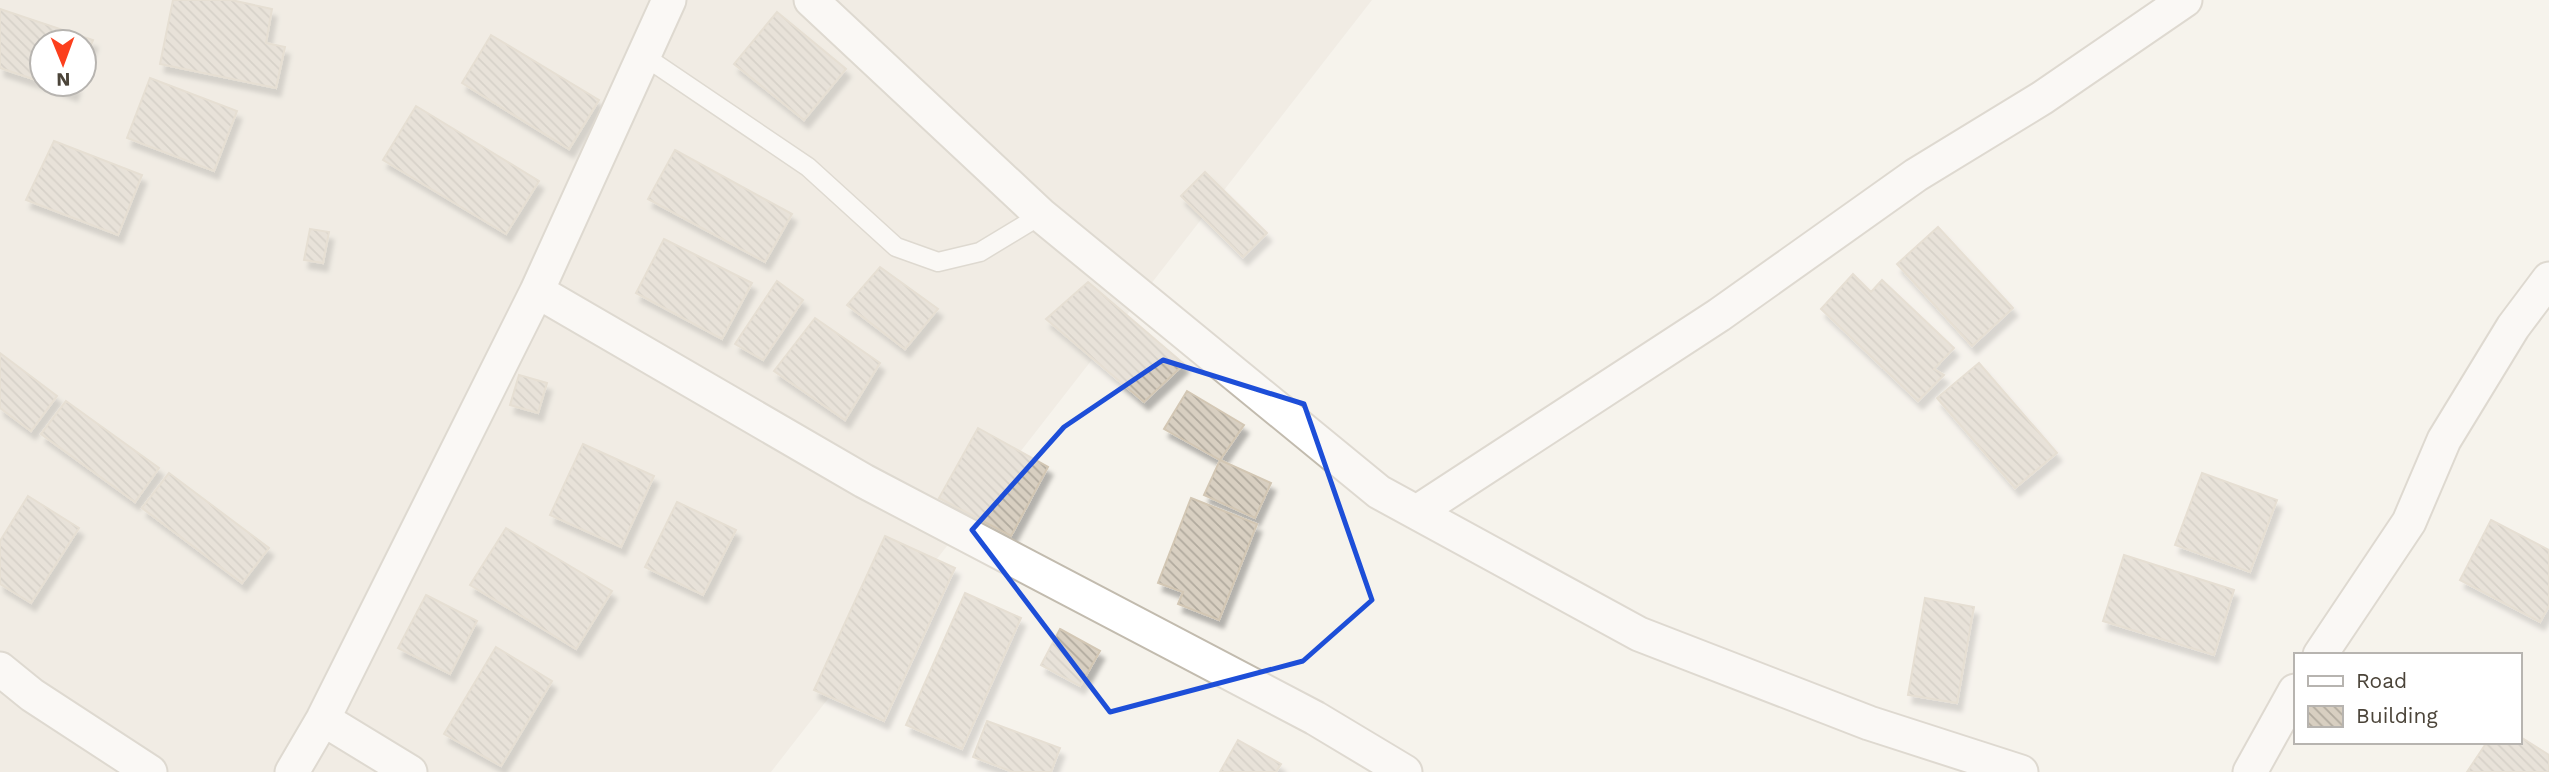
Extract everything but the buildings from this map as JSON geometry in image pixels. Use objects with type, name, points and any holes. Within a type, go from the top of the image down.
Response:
[{"type":"street","points":[[292,772],[323,719],[537,291],[669,0]]},
{"type":"street","points":[[811,0],[1041,215],[1379,492],[1639,634],[1869,723],[2021,772]]},
{"type":"street","points":[[1417,512],[1719,315],[1916,175],[2042,98],[2185,0]]},
{"type":"street","points":[[2321,653],[2409,522],[2444,440],[2513,327],[2549,279]]},
{"type":"street","points":[[537,291],[864,481],[1315,718],[1405,772]]},
{"type":"street","points":[[0,670],[32,695],[150,772]]},
{"type":"street","points":[[2250,772],[2294,693]]},
{"type":"street","points":[[323,719],[410,772]]},
{"type":"lane","points":[[644,56],[808,167],[895,247],[938,262],[980,252],[1041,215]]},
{"type":"highlighted area","points":[[1163,360],[1304,404],[1372,600],[1303,661],[1110,712],[972,530],[1064,427]]},
{"type":"shaded area","points":[[0,0],[1372,0],[771,772],[0,772]]}]
